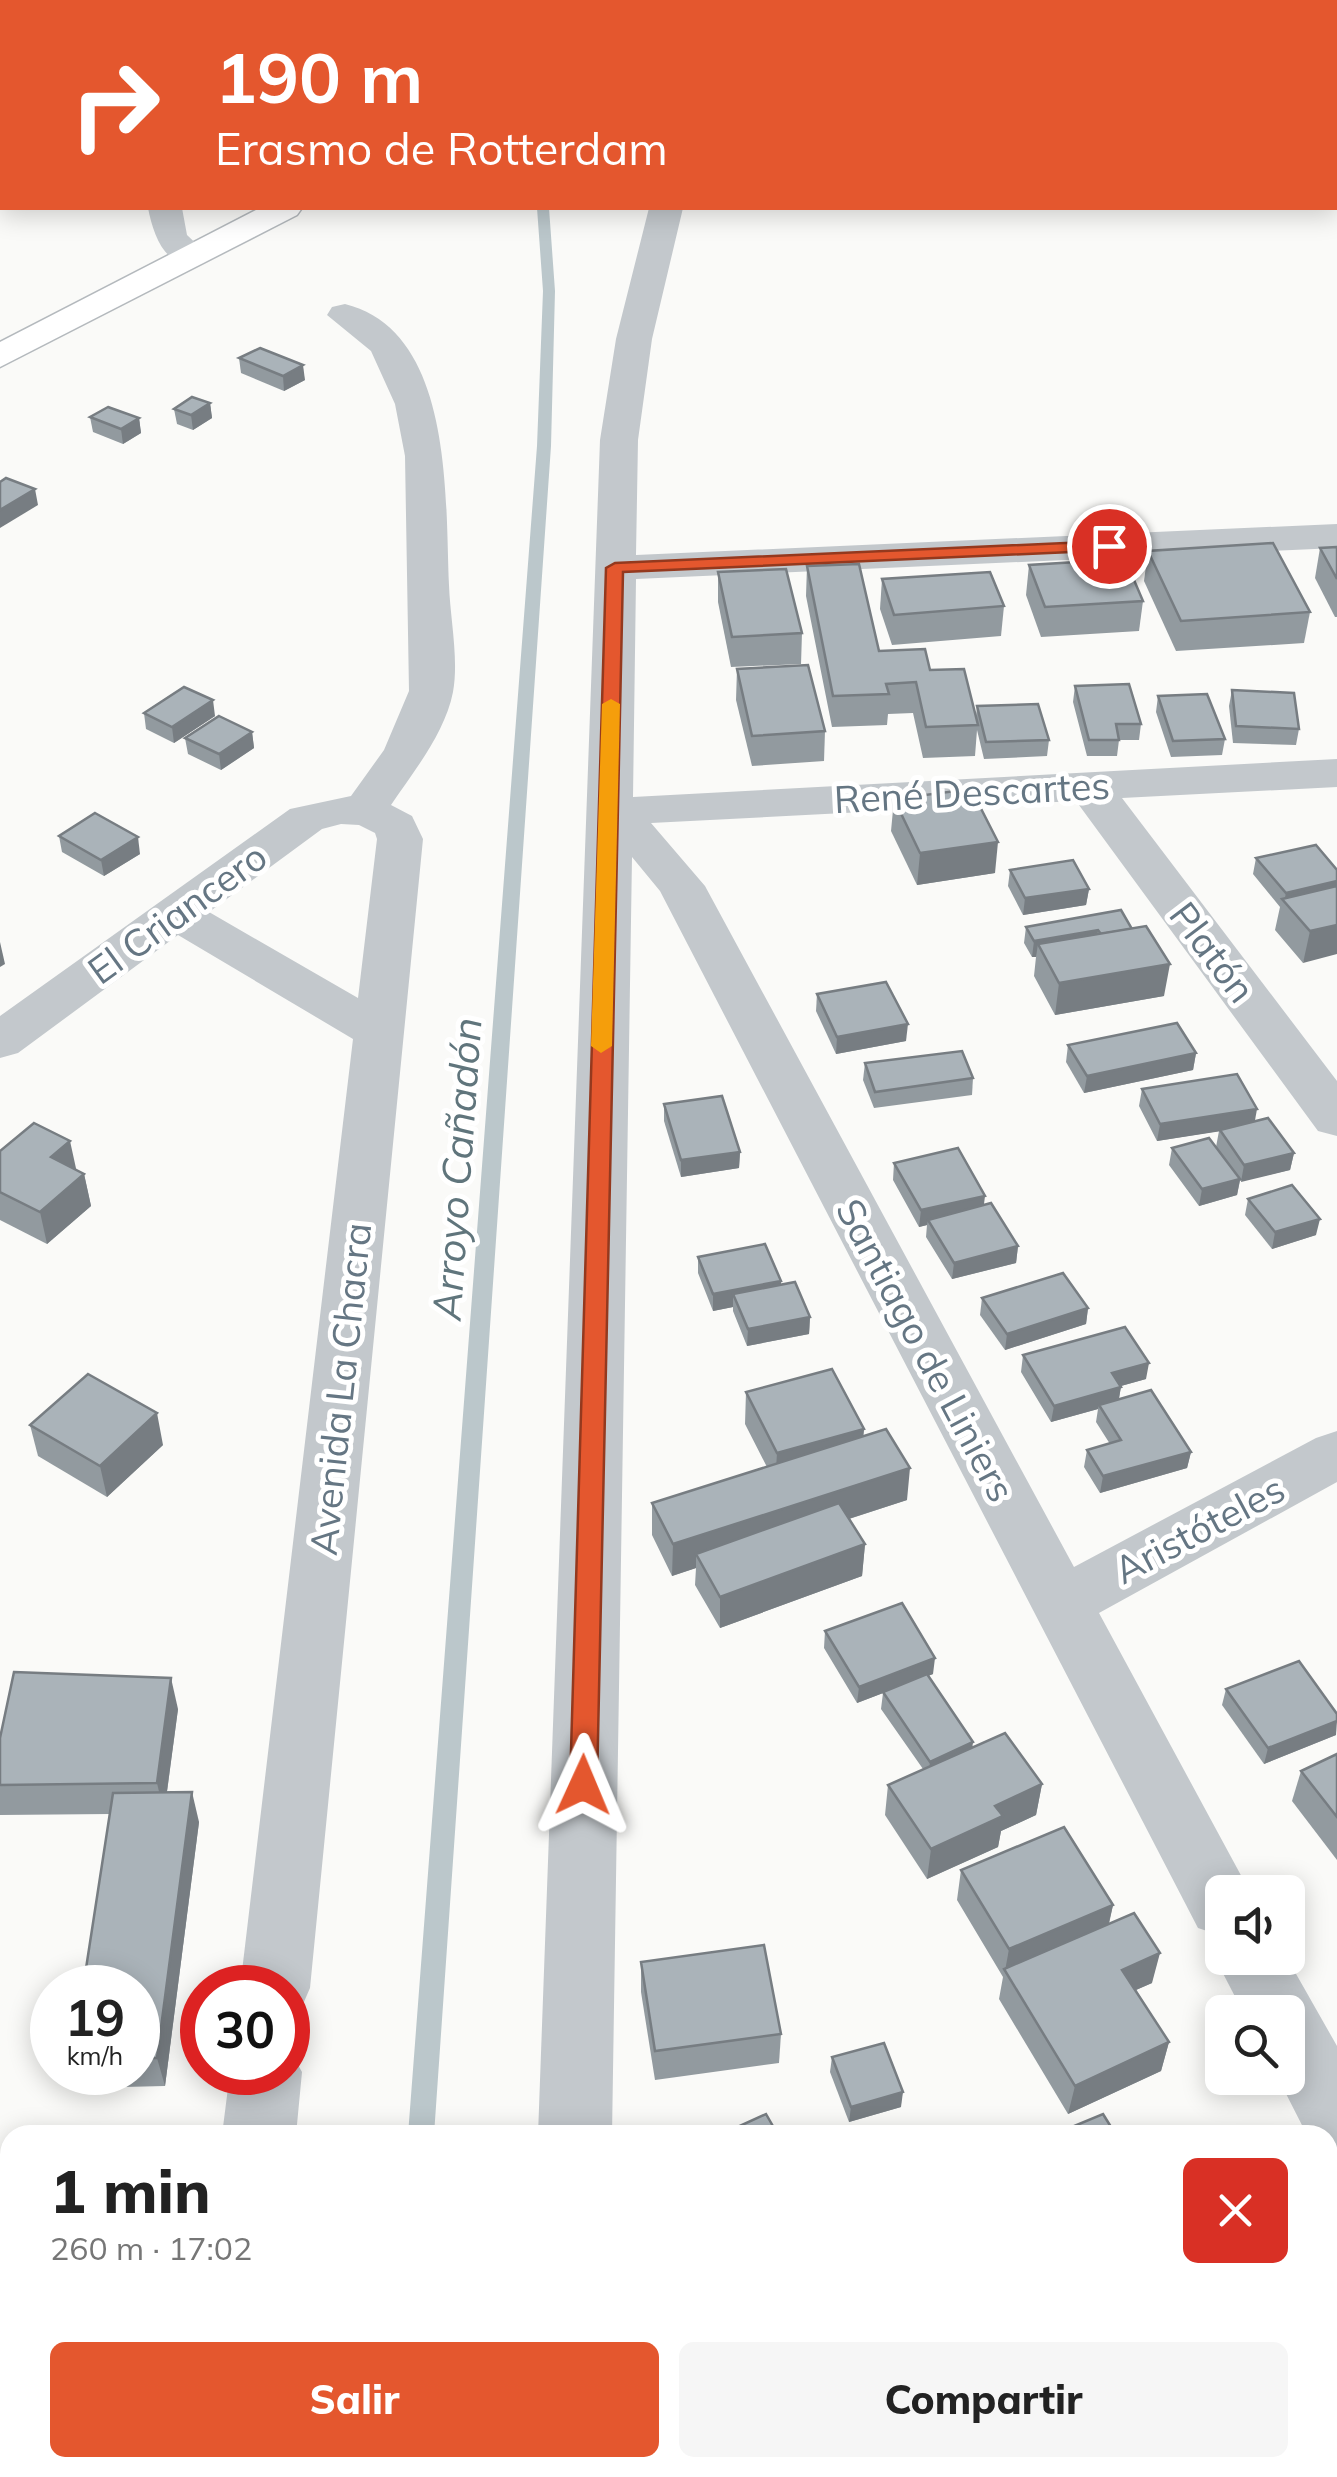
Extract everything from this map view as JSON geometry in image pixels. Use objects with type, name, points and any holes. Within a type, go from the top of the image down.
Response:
[{"type":"highway","points":[[0,356],[281,210]]},
{"type":"street","points":[[166,210],[171,239],[192,256]]},
{"type":"street","points":[[574,2125],[615,568],[624,390],[666,210]]},
{"type":"street","points":[[345,315],[387,345],[414,404],[424,456],[431,691],[406,751],[364,810]]},
{"type":"street","points":[[615,568],[1337,536]]},
{"type":"street","name":"René Descartes","points":[[607,812],[1337,773]]},
{"type":"street","name":"Platón","points":[[1089,786],[1337,1118]]},
{"type":"street","name":"El Criancero","points":[[0,1041],[306,819],[333,811],[364,810]]},
{"type":"street","name":"Avenida La Chacra","points":[[278,1965],[400,839],[396,826],[364,810]]},
{"type":"street","name":"Santiago de Liniers","points":[[607,812],[640,838],[681,886],[1205,1875]]},
{"type":"street","points":[[176,914],[379,1032]]},
{"type":"street","name":"Aristóteles","points":[[1060,1604],[1337,1454]]},
{"type":"street","points":[[1305,2058],[1337,2118]]},
{"type":"street","points":[[260,2125],[263,2095]]},
{"type":"building","points":[[260,348],[303,365],[283,376],[239,358]]},
{"type":"building","points":[[192,397],[210,403],[191,415],[174,409]]},
{"type":"building","points":[[108,407],[139,418],[121,429],[90,417]]},
{"type":"building","points":[[6,478],[35,489],[0,510],[0,482]]},
{"type":"building","points":[[1273,543],[1310,612],[1181,621],[1148,551]]},
{"type":"building","points":[[1337,547],[1337,579],[1320,548]]},
{"type":"building","points":[[1125,559],[1143,601],[1045,607],[1029,565]]},
{"type":"building","points":[[859,564],[879,651],[925,649],[930,670],[964,669],[978,725],[926,727],[916,682],[886,684],[889,694],[833,696],[807,566]]},
{"type":"building","points":[[786,569],[802,633],[732,637],[718,572]]},
{"type":"building","points":[[990,572],[1004,606],[894,615],[882,579]]},
{"type":"building","points":[[808,665],[825,731],[752,736],[737,669]]},
{"type":"building","points":[[1129,684],[1141,724],[1116,724],[1119,740],[1089,740],[1075,686]]},
{"type":"building","points":[[184,687],[213,700],[172,727],[144,713]]},
{"type":"building","points":[[1232,690],[1294,693],[1299,729],[1236,726]]},
{"type":"building","points":[[1207,694],[1225,739],[1173,741],[1158,696]]},
{"type":"building","points":[[1038,704],[1049,740],[986,742],[977,706]]},
{"type":"building","points":[[219,716],[252,732],[219,754],[185,738]]},
{"type":"building","points":[[971,789],[998,842],[920,853],[894,799]]},
{"type":"building","points":[[95,813],[138,837],[101,860],[59,836]]},
{"type":"building","points":[[1316,845],[1337,870],[1337,881],[1286,893],[1256,858]]},
{"type":"building","points":[[1073,860],[1089,889],[1025,898],[1010,870]]},
{"type":"building","points":[[1337,886],[1337,925],[1310,931],[1282,899]]},
{"type":"building","points":[[1121,910],[1132,929],[1101,934],[1098,930],[1034,941],[1026,927]]},
{"type":"building","points":[[1146,926],[1170,964],[1059,983],[1038,944]]},
{"type":"building","points":[[886,982],[908,1024],[837,1037],[817,994]]},
{"type":"building","points":[[1177,1023],[1196,1053],[1087,1076],[1068,1045]]},
{"type":"building","points":[[962,1051],[973,1078],[875,1092],[865,1063]]},
{"type":"building","points":[[1237,1074],[1257,1109],[1160,1124],[1142,1089]]},
{"type":"building","points":[[722,1096],[740,1152],[681,1160],[664,1104]]},
{"type":"building","points":[[1268,1118],[1294,1153],[1244,1165],[1220,1130]]},
{"type":"building","points":[[34,1123],[70,1141],[51,1157],[84,1174],[40,1212],[0,1192],[0,1151]]},
{"type":"building","points":[[1209,1138],[1240,1179],[1202,1189],[1172,1148]]},
{"type":"building","points":[[958,1148],[985,1196],[921,1210],[894,1163]]},
{"type":"building","points":[[1292,1185],[1320,1219],[1275,1232],[1248,1199]]},
{"type":"building","points":[[991,1203],[1018,1246],[954,1263],[928,1220]]},
{"type":"building","points":[[765,1244],[781,1281],[713,1294],[698,1257]]},
{"type":"building","points":[[1063,1273],[1088,1308],[1007,1334],[982,1298]]},
{"type":"building","points":[[795,1282],[810,1317],[748,1329],[733,1294]]},
{"type":"building","points":[[1125,1327],[1149,1363],[1112,1373],[1121,1387],[1054,1406],[1023,1355]]},
{"type":"building","points":[[832,1369],[864,1429],[777,1453],[746,1392]]},
{"type":"building","points":[[88,1374],[157,1413],[100,1466],[30,1425]]},
{"type":"building","points":[[1151,1390],[1191,1452],[1103,1476],[1087,1450],[1121,1440],[1099,1405]]},
{"type":"building","points":[[886,1429],[910,1468],[673,1544],[652,1503]]},
{"type":"building","points":[[839,1503],[865,1544],[720,1597],[696,1554]]},
{"type":"building","points":[[902,1603],[935,1658],[859,1687],[825,1631]]},
{"type":"building","points":[[1299,1661],[1337,1714],[1337,1721],[1268,1748],[1226,1689]]},
{"type":"building","points":[[14,1672],[171,1678],[157,1783],[0,1785],[0,1738]]},
{"type":"building","points":[[927,1674],[973,1742],[930,1762],[883,1692]]},
{"type":"building","points":[[1005,1733],[1042,1784],[995,1806],[1003,1816],[931,1849],[888,1785]]},
{"type":"building","points":[[1337,1754],[1337,1817],[1301,1771]]},
{"type":"building","points":[[192,1792],[160,2035],[160,1965],[87,1965],[113,1793]]},
{"type":"building","points":[[1064,1827],[1113,1905],[1009,1949],[961,1870]]},
{"type":"building","points":[[1134,1913],[1160,1953],[1122,1970],[1169,2042],[1075,2086],[1004,1969]]},
{"type":"building","points":[[764,1945],[781,2034],[655,2051],[641,1962]]},
{"type":"building","points":[[884,2043],[903,2092],[851,2107],[832,2057]]},
{"type":"building","points":[[766,2114],[772,2125],[742,2125]]},
{"type":"building","points":[[1103,2114],[1110,2125],[1077,2125]]},
{"type":"waterway","name":"Arroyo Cañadón","points":[[422,2125],[544,446],[549,291],[543,210]]},
{"type":"slow traffic","points":[[601,1046],[611,704]]},
{"type":"route","points":[[583,1785],[615,568],[1109,546]]}]
